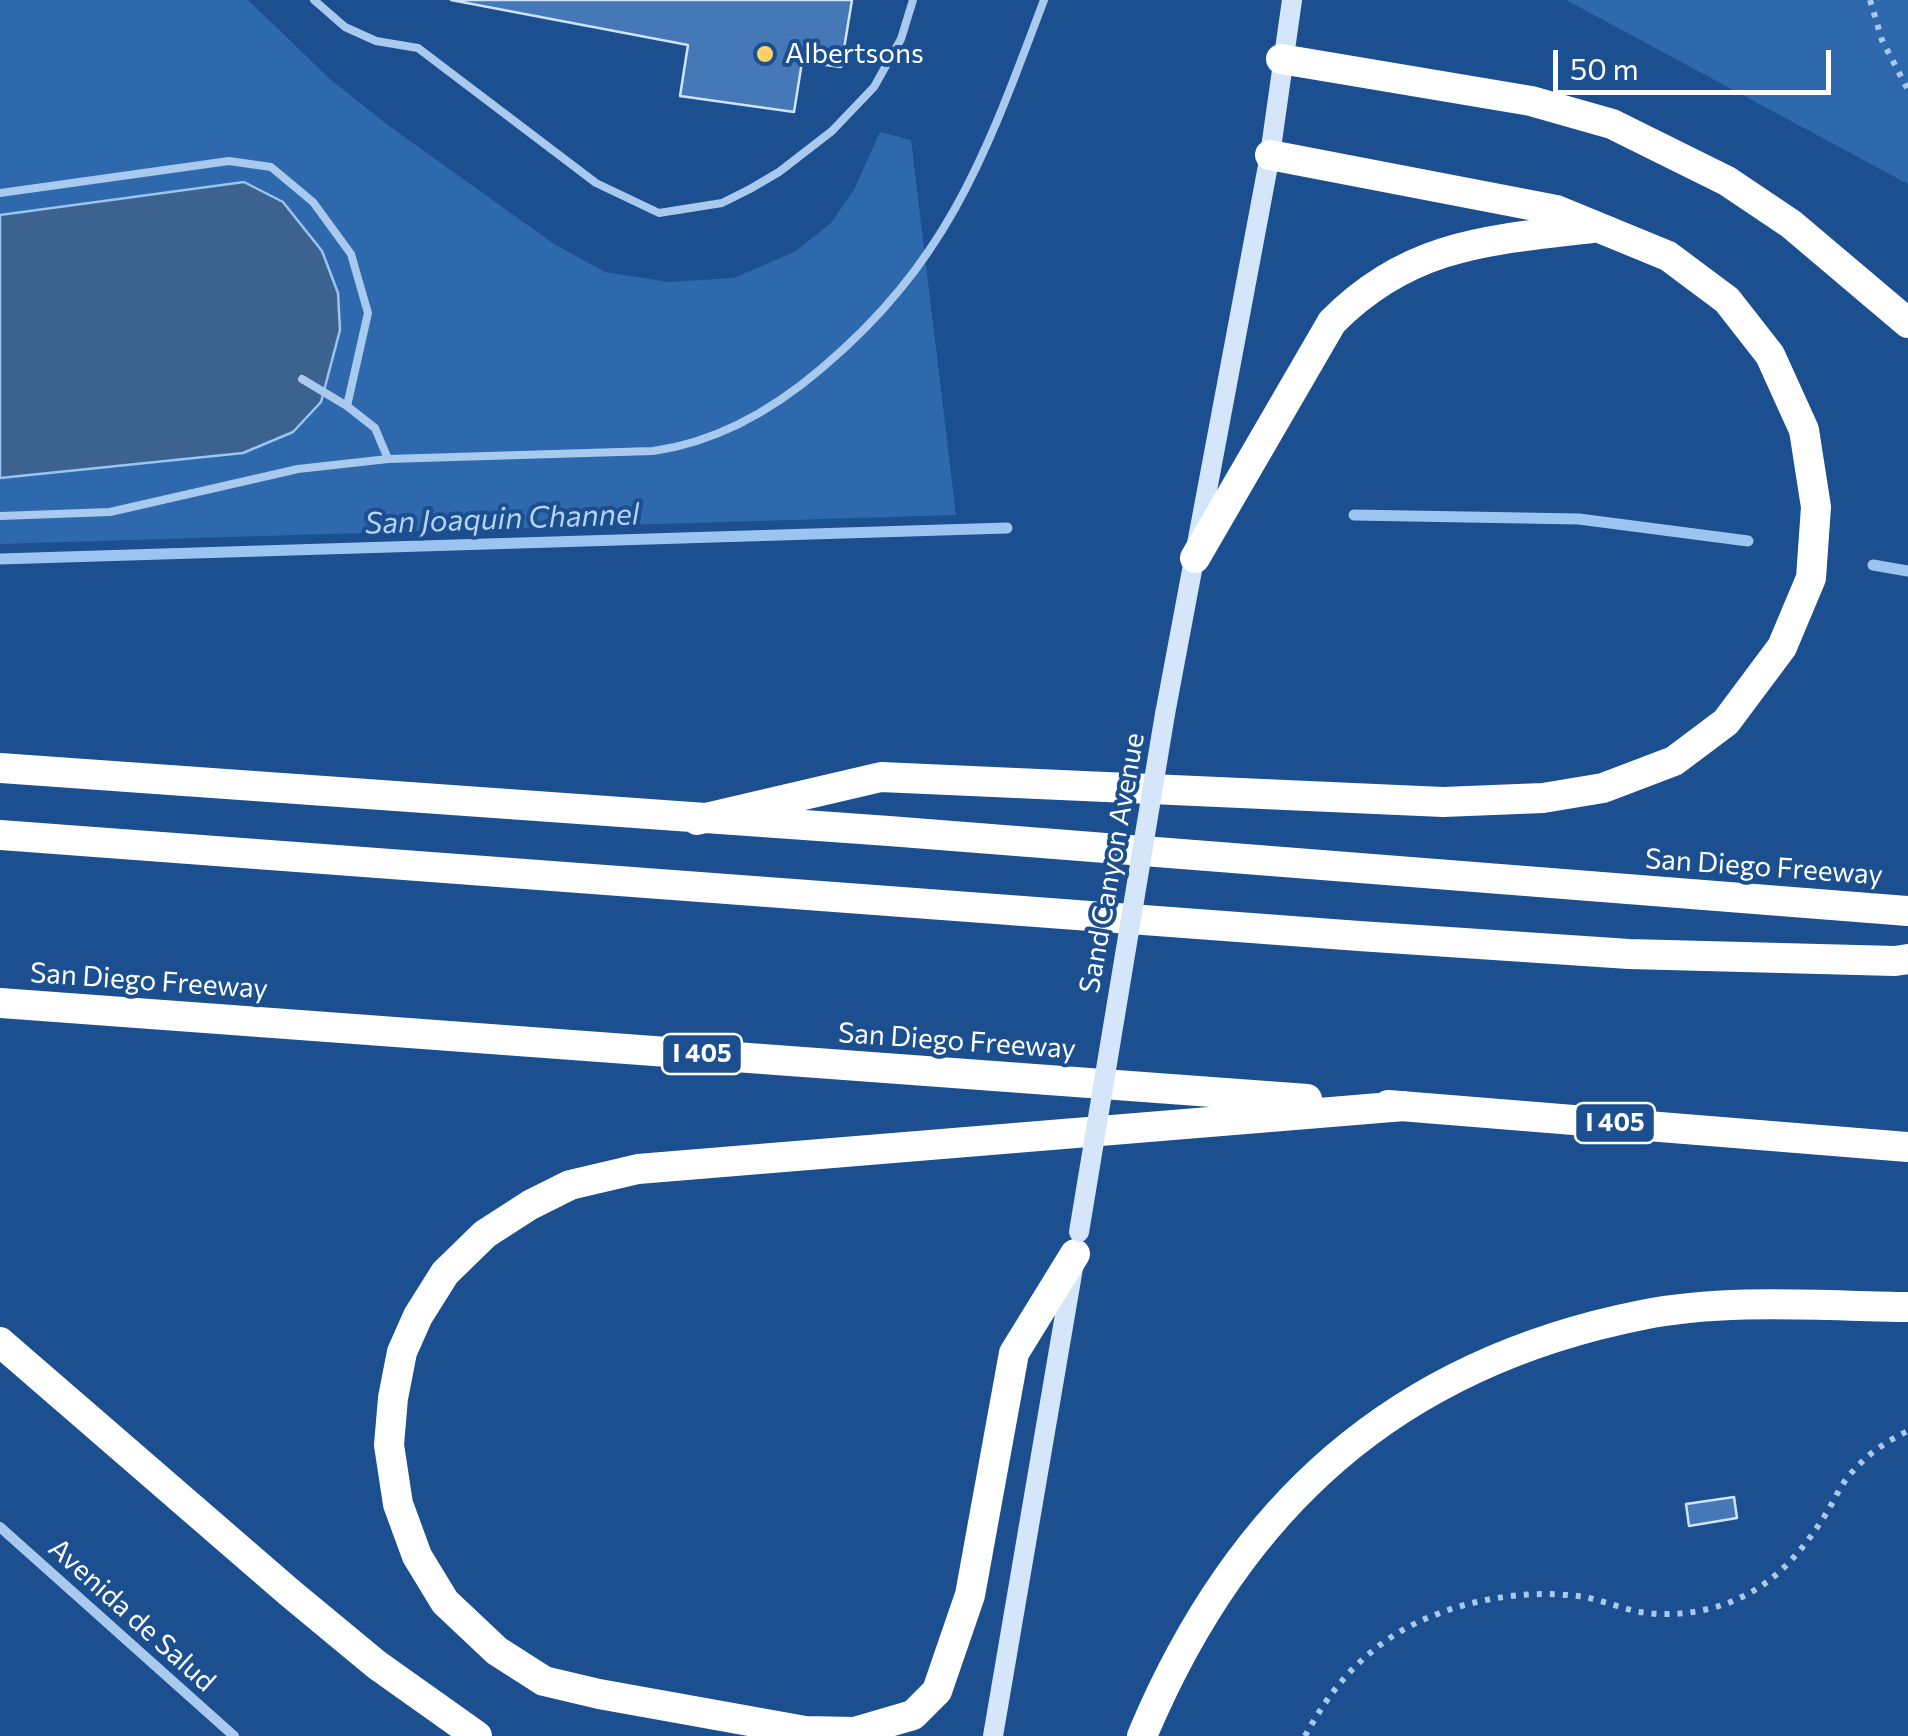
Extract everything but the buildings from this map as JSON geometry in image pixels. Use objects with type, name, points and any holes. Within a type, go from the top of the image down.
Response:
[{"type":"highway","points":[[1281,59],[1531,101],[1612,124],[1727,181],[1791,224],[1908,323]]},
{"type":"highway","points":[[697,820],[881,777],[1444,802],[1543,798],[1604,788],[1674,761],[1726,722],[1782,647],[1811,578],[1816,506],[1804,430],[1770,355],[1727,300],[1668,256],[1556,210],[1270,156]]},
{"type":"highway","points":[[1195,558],[1332,322],[1354,300],[1398,269],[1432,254],[1508,238],[1597,228]]},
{"type":"highway","name":"San Diego Freeway","points":[[0,768],[1908,911]]},
{"type":"highway","points":[[0,834],[1629,954],[1908,959]]},
{"type":"highway","name":"San Diego Freeway","points":[[0,1002],[1908,1147]]},
{"type":"highway","points":[[1077,1243],[1014,1353],[970,1595],[938,1690],[913,1715],[855,1732],[805,1730],[544,1681],[497,1650],[445,1602],[417,1556],[398,1504],[389,1445],[402,1352],[418,1316],[446,1273],[486,1234],[570,1185],[638,1169],[1404,1106]]},
{"type":"highway","points":[[1142,1736],[1182,1646],[1225,1578],[1273,1517],[1341,1451],[1432,1389],[1509,1354],[1644,1314],[1734,1306],[1908,1307]]},
{"type":"highway","points":[[0,1342],[290,1593],[376,1664],[477,1736]]},
{"type":"main road","name":"Sand Canyon Avenue","points":[[993,1736],[1165,714],[1270,156],[1292,0]]},
{"type":"street","name":"Avenida de Salud","points":[[0,1527],[234,1736]]},
{"type":"lane","points":[[314,0],[360,34],[376,41],[418,48],[596,183],[659,213],[736,196],[779,172],[832,130],[874,87],[901,39],[913,0]]},
{"type":"lane","points":[[0,516],[110,512],[298,469],[388,459],[653,451],[720,435],[800,387],[898,295],[937,242],[991,140],[1044,0]]},
{"type":"lane","points":[[0,193],[228,161],[271,167],[313,202],[351,254],[368,313],[346,406]]},
{"type":"lane","points":[[302,379],[375,428],[388,459]]},
{"type":"path","points":[[1870,0],[1882,40],[1908,90]]},
{"type":"path","points":[[1304,1736],[1325,1700],[1371,1652],[1432,1618],[1482,1598],[1541,1593],[1585,1598],[1640,1612],[1689,1614],[1727,1604],[1751,1592],[1791,1563],[1809,1542],[1850,1473],[1884,1443],[1908,1431]]},
{"type":"shaded area","points":[[0,0],[248,0],[331,80],[554,244],[605,272],[669,282],[734,278],[796,251],[831,223],[854,190],[880,132],[911,140],[956,515],[0,544]]},
{"type":"shaded area","points":[[1566,0],[1908,0],[1908,184]]},
{"type":"shaded area","points":[[244,182],[283,202],[322,251],[338,293],[340,330],[321,402],[293,432],[243,453],[0,478],[0,215]]},
{"type":"waterway","name":"San Joaquin Channel","points":[[1354,515],[1579,519],[1748,541]]},
{"type":"waterway","name":"San Joaquin Channel","points":[[0,559],[1007,528]]},
{"type":"waterway","name":"San Joaquin Channel","points":[[1873,565],[1908,571]]},
{"type":"place","name":"Albertsons","points":[[765,54]]}]
